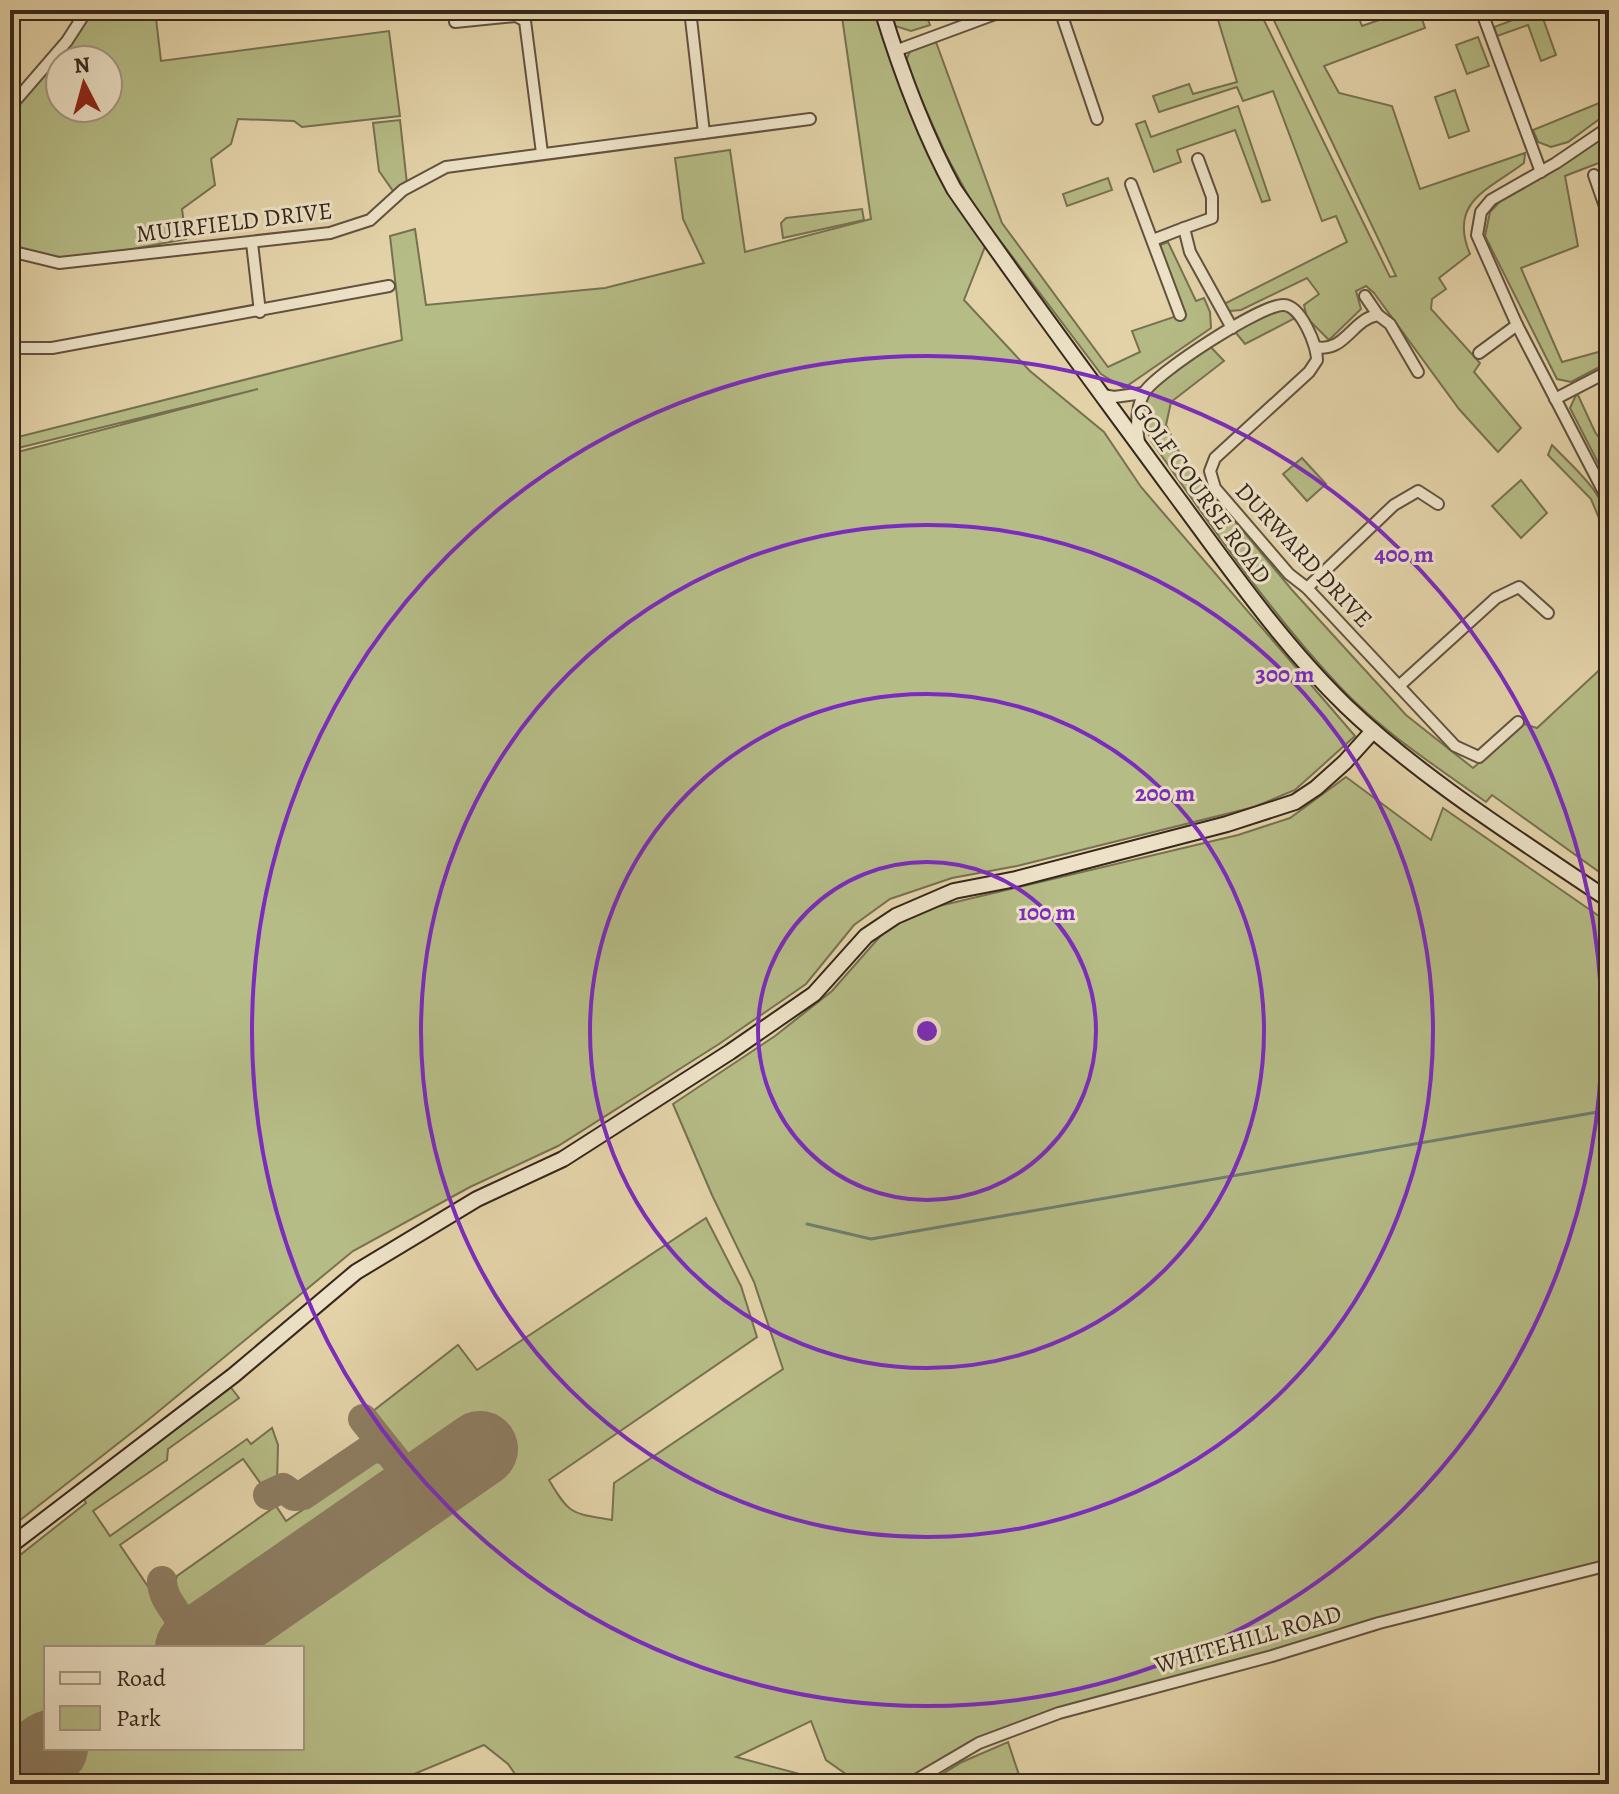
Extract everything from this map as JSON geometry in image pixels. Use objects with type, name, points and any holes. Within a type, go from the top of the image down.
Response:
[{"type":"street","points":[[10,107],[67,41],[87,10]]},
{"type":"street","points":[[690,10],[704,133]]},
{"type":"street","name":"GOLF COURSE ROAD","points":[[882,10],[932,149],[954,189],[1282,637],[1373,731],[1609,900]]},
{"type":"street","points":[[895,51],[1006,10]]},
{"type":"street","points":[[1060,10],[1097,119]]},
{"type":"street","points":[[1481,10],[1541,172]]},
{"type":"street","points":[[455,22],[516,16],[525,21],[542,153]]},
{"type":"street","name":"MUIRFIELD DRIVE","points":[[10,251],[59,263],[330,233],[370,220],[403,190],[446,167],[810,119]]},
{"type":"street","points":[[1609,127],[1541,172],[1491,200],[1481,212],[1477,235],[1517,325],[1609,502]]},
{"type":"street","points":[[1153,240],[1212,218],[1212,197],[1198,159]]},
{"type":"street","points":[[1594,175],[1609,218]]},
{"type":"street","points":[[1131,184],[1180,315]]},
{"type":"street","points":[[1184,228],[1190,252],[1232,328]]},
{"type":"street","points":[[252,243],[260,312]]},
{"type":"street","points":[[10,348],[52,348],[389,286]]},
{"type":"street","points":[[1365,296],[1378,315],[1390,324],[1418,372]]},
{"type":"street","points":[[1140,447],[1137,418],[1150,384],[1182,359],[1232,328],[1286,304],[1299,316],[1316,347],[1337,346],[1364,321],[1378,315]]},
{"type":"street","points":[[1479,353],[1517,325]]},
{"type":"street","name":"DURWARD DRIVE","points":[[1316,347],[1314,366],[1215,458],[1210,471],[1215,488],[1289,574],[1307,588],[1455,746],[1479,757],[1518,722]]},
{"type":"street","points":[[1555,399],[1609,371]]},
{"type":"street","points":[[1103,395],[1114,397],[1144,393]]},
{"type":"street","points":[[1307,588],[1394,505],[1418,491],[1438,504]]},
{"type":"street","points":[[1399,686],[1496,598],[1519,587],[1548,613]]},
{"type":"street","points":[[10,1546],[234,1375],[356,1272],[477,1199],[563,1159],[730,1052],[814,994],[866,936],[896,916],[954,891],[1016,879],[1227,824],[1295,802],[1345,762],[1373,731]]},
{"type":"street","name":"WHITEHILL ROAD","points":[[909,1784],[979,1743],[1059,1713],[1272,1656],[1379,1623],[1609,1565]]},
{"type":"green space","points":[[87,10],[155,10],[161,61],[389,31],[400,116],[302,127],[294,121],[238,119],[231,144],[211,159],[215,185],[182,209],[186,239],[59,263],[10,251],[10,107],[44,64],[44,124],[124,124],[124,44],[60,44]]},
{"type":"green space","points":[[841,10],[882,10],[916,111],[988,239],[964,300],[1030,371],[1104,432],[1141,487],[1355,736],[1295,790],[1254,807],[1017,866],[952,878],[890,899],[854,925],[806,984],[719,1044],[558,1146],[470,1187],[353,1251],[148,1420],[10,1528],[10,454],[258,389],[10,450],[10,439],[402,340],[390,236],[415,229],[426,305],[605,288],[704,263],[683,219],[675,158],[730,150],[745,252],[871,219]]},
{"type":"green space","points":[[889,10],[924,10],[930,25],[911,31],[895,26]]},
{"type":"green space","points":[[1215,10],[1259,10],[1390,277],[1396,276],[1269,10],[1356,10],[1362,26],[1408,10],[1419,10],[1425,28],[1324,66],[1339,93],[1392,106],[1420,189],[1525,153],[1524,163],[1485,190],[1468,209],[1464,222],[1470,254],[1439,278],[1446,289],[1432,299],[1431,309],[1480,363],[1474,372],[1521,428],[1498,452],[1459,409],[1366,286],[1356,291],[1361,309],[1329,340],[1307,318],[1304,305],[1319,294],[1307,278],[1241,310],[1230,311],[1220,306],[1347,242],[1336,216],[1322,221],[1273,91],[1243,101],[1237,87],[1159,112],[1153,96],[1189,84],[1193,94],[1237,82]]},
{"type":"green space","points":[[1540,10],[1556,55],[1541,61],[1528,25],[1497,36],[1494,27]]},
{"type":"green space","points":[[1478,37],[1489,66],[1467,74],[1456,45]]},
{"type":"green space","points":[[936,42],[1002,223],[1108,367],[1140,352],[1132,331],[1180,315],[1155,247],[1168,242],[1196,301],[1204,298],[1210,312],[1211,328],[1124,388],[1101,374],[974,206],[946,155],[905,63],[910,51]]},
{"type":"green space","points":[[1455,90],[1469,131],[1449,138],[1435,97]]},
{"type":"green space","points":[[1609,99],[1609,112],[1568,142],[1551,147],[1538,142],[1533,130]]},
{"type":"green space","points":[[1238,106],[1270,200],[1262,202],[1235,130],[1177,150],[1181,162],[1154,172],[1136,124],[1145,121],[1151,137]]},
{"type":"green space","points":[[400,120],[407,184],[393,191],[379,171],[373,123]]},
{"type":"green space","points":[[1609,134],[1609,159],[1565,176],[1578,246],[1521,268],[1562,362],[1609,349],[1609,362],[1571,382],[1557,379],[1485,236],[1490,212],[1506,195]]},
{"type":"green space","points":[[1108,178],[1112,190],[1067,206],[1063,194]]},
{"type":"green space","points":[[862,209],[864,220],[783,238],[781,223],[786,218]]},
{"type":"green space","points":[[1278,305],[1299,316],[1245,344],[1232,328]]},
{"type":"green space","points":[[1207,343],[1224,361],[1171,402],[1166,425],[1181,456],[1292,590],[1406,715],[1473,768],[1524,724],[1537,728],[1609,661],[1609,879],[1492,795],[1486,802],[1375,720],[1316,660],[1242,569],[1152,442],[1144,418],[1148,393]]},
{"type":"green space","points":[[1577,393],[1595,432],[1609,451],[1609,484],[1570,408]]},
{"type":"green space","points":[[1552,445],[1597,495],[1609,531],[1601,523],[1591,499],[1548,455]]},
{"type":"green space","points":[[1302,458],[1326,484],[1307,501],[1283,474]]},
{"type":"green space","points":[[1521,480],[1547,513],[1521,538],[1492,506]]},
{"type":"green space","points":[[1346,777],[1431,840],[1443,808],[1609,923],[1609,1565],[1188,1677],[979,1743],[909,1784],[860,1784],[826,1760],[811,1721],[736,1757],[815,1778],[797,1784],[522,1784],[508,1764],[484,1745],[390,1784],[31,1784],[80,1750],[304,1750],[304,1646],[229,1646],[446,1495],[456,1499],[497,1472],[474,1439],[434,1466],[416,1469],[407,1466],[368,1415],[458,1345],[477,1370],[706,1218],[741,1286],[757,1337],[549,1480],[573,1511],[612,1520],[614,1483],[783,1369],[754,1282],[673,1104],[775,1036],[832,991],[883,933],[918,911],[1238,835],[1290,818]]},
{"type":"green space","points":[[229,1385],[239,1398],[168,1449],[167,1460],[93,1511],[110,1536],[247,1439],[251,1444],[272,1428],[278,1445],[277,1483],[266,1491],[243,1459],[120,1545],[176,1628],[173,1646],[44,1646],[44,1739],[10,1763],[10,1563],[86,1503],[84,1499]]},
{"type":"green space","points":[[379,1458],[389,1465],[394,1474],[389,1497],[219,1617],[210,1622],[190,1618],[176,1593],[177,1576],[276,1506],[286,1521]]},
{"type":"green space","points":[[1008,1742],[1022,1784],[926,1784],[962,1762]]},
{"type":"waterway","points":[[807,1224],[871,1239],[1609,1110]]},
{"type":"taxiway","points":[[363,1419],[401,1467],[406,1480],[403,1497],[389,1511]]},
{"type":"taxiway","points":[[268,1495],[283,1488],[294,1496],[303,1495],[371,1449],[381,1448],[389,1452]]},
{"type":"taxiway","points":[[401,1467],[421,1478],[442,1474]]},
{"type":"taxiway","points":[[162,1581],[167,1599],[182,1627],[181,1646]]},
{"type":"taxiway","points":[[182,1620],[200,1628],[225,1626]]},
{"type":"runway","points":[[196,1646],[480,1449]]},
{"type":"runway","points":[[10,1776],[47,1750]]}]
